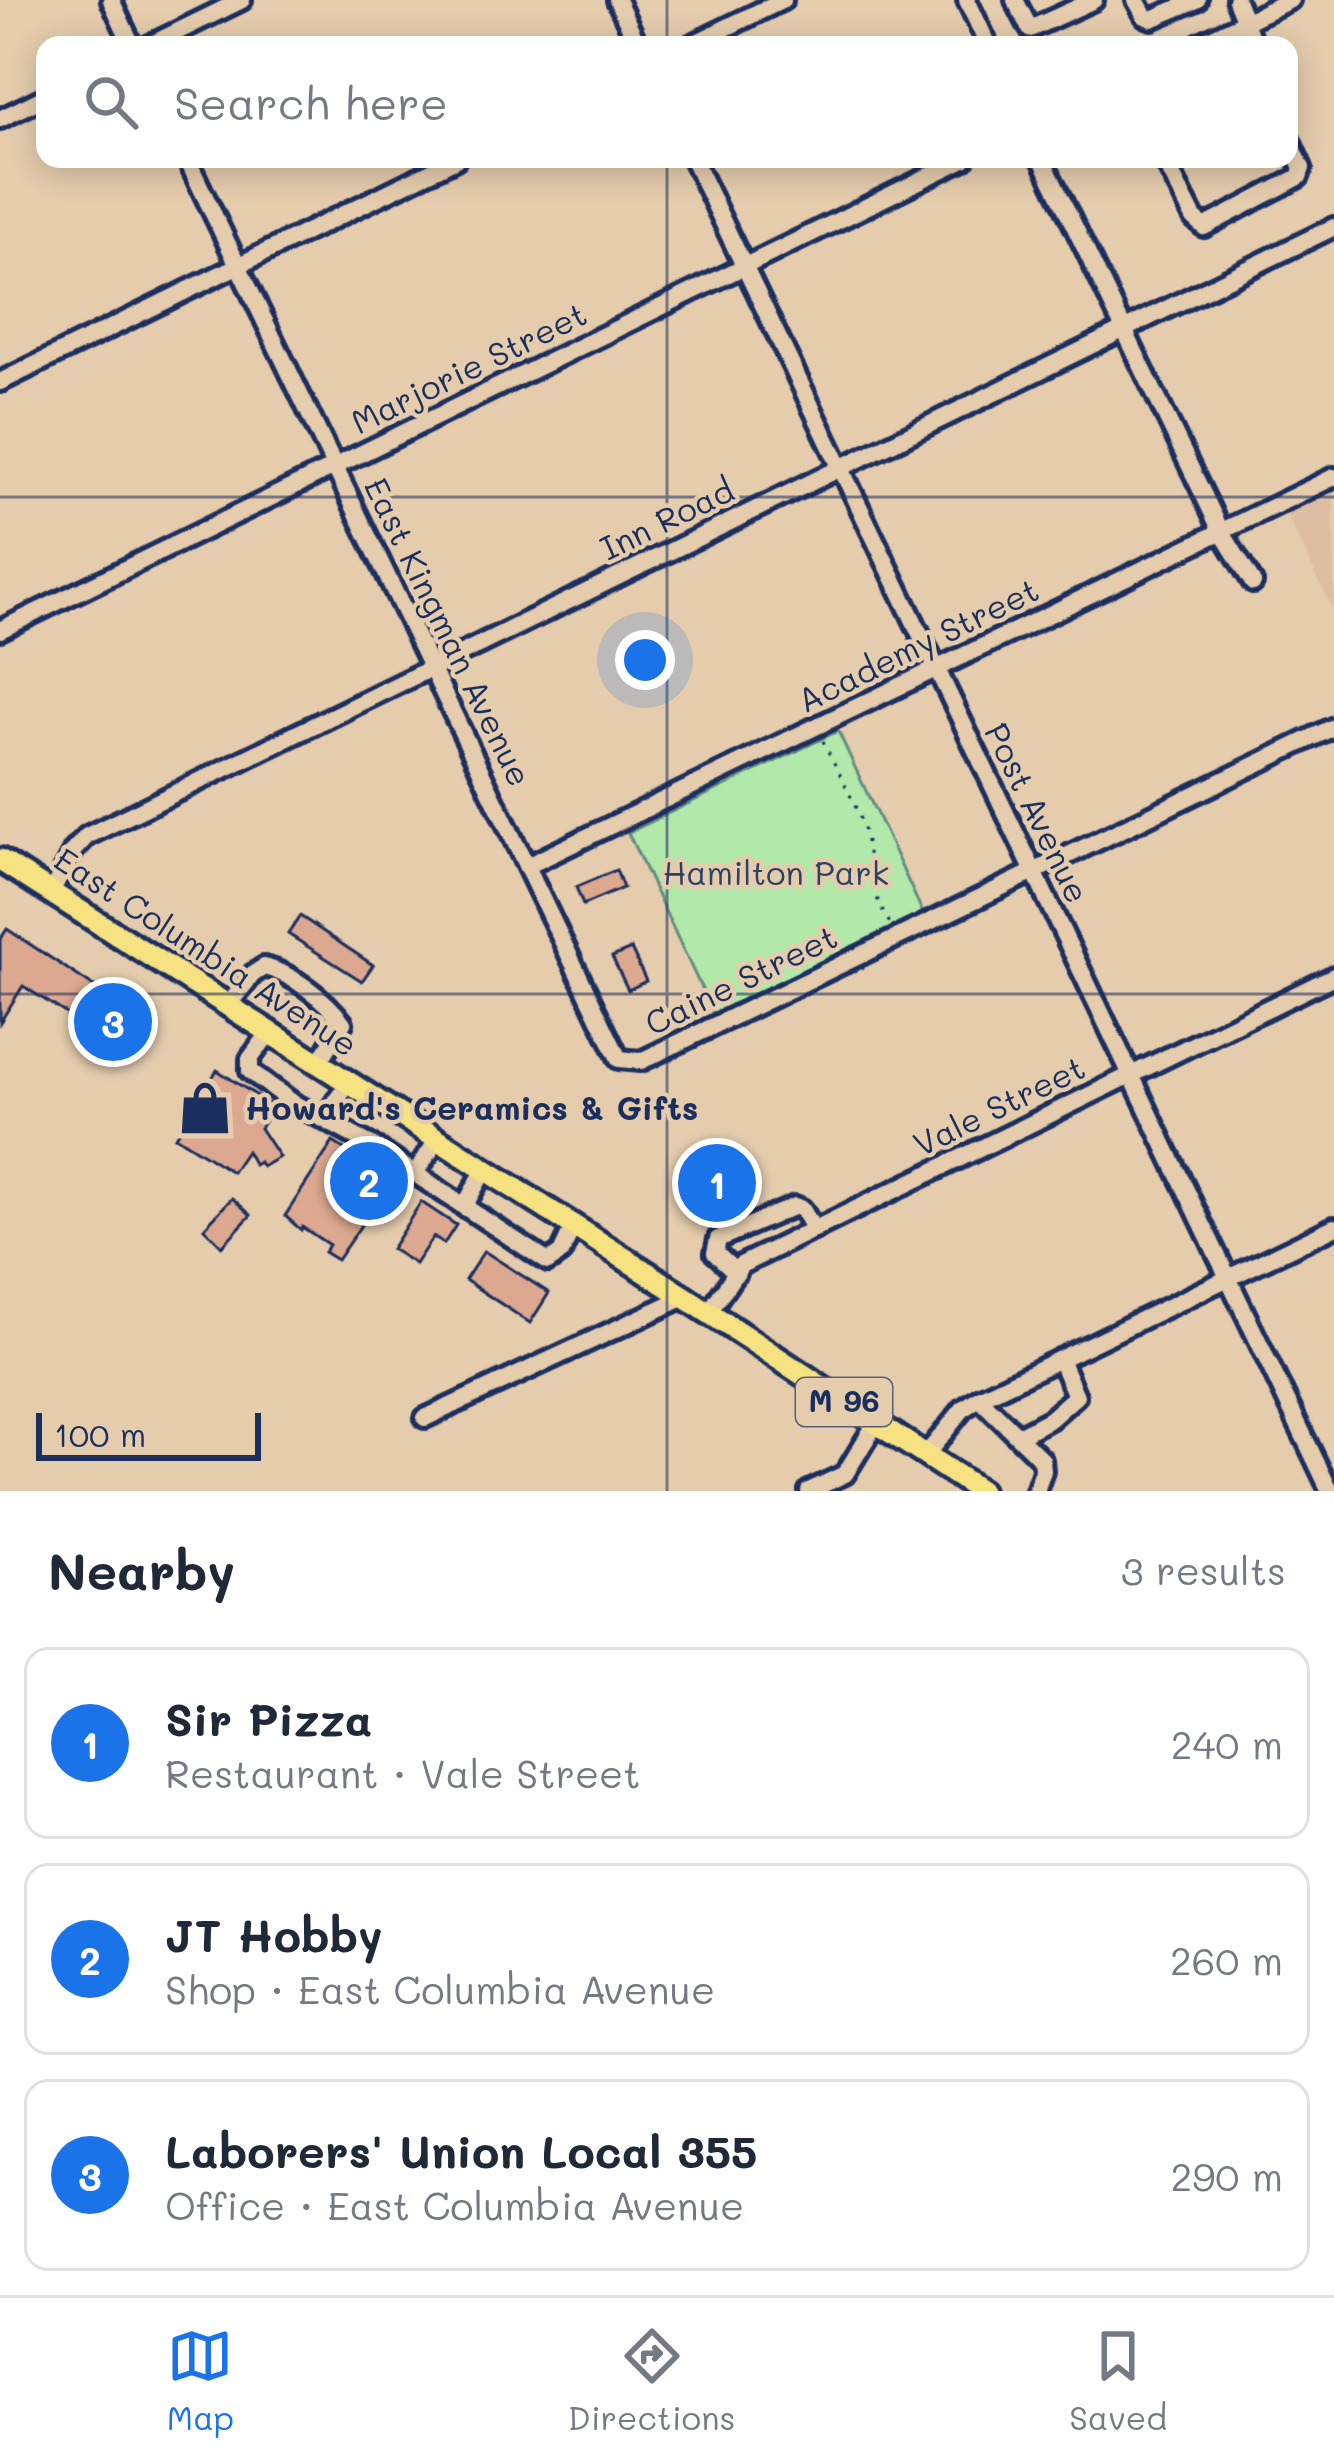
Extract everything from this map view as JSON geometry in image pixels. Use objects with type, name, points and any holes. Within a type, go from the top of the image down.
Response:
[{"type":"main road","name":"East Columbia Avenue","points":[[0,860],[574,1225],[980,1491]]},
{"type":"street","points":[[111,0],[128,36]]},
{"type":"street","points":[[168,36],[242,0]]},
{"type":"street","points":[[617,0],[634,36]]},
{"type":"street","points":[[709,36],[783,0]]},
{"type":"street","points":[[967,0],[984,36]]},
{"type":"street","points":[[1015,0],[1030,29],[1094,0]]},
{"type":"street","points":[[1136,0],[1144,16],[1152,19],[1197,0]]},
{"type":"street","points":[[1237,0],[1251,36]]},
{"type":"street","points":[[1214,36],[1287,1]]},
{"type":"street","points":[[0,119],[36,101]]},
{"type":"street","points":[[1169,168],[1194,218],[1204,226],[1216,224],[1299,177],[1298,159]]},
{"type":"street","name":"East Kingman Avenue","points":[[191,168],[614,1053],[626,1062]]},
{"type":"street","points":[[0,382],[437,168]]},
{"type":"street","name":"Post Avenue","points":[[697,168],[1330,1486]]},
{"type":"street","name":"Marjorie Street","points":[[0,630],[945,168]]},
{"type":"street","points":[[1046,168],[1221,531],[1253,584]]},
{"type":"street","name":"Inn Road","points":[[51,892],[87,836],[1334,227]]},
{"type":"street","name":"Academy Street","points":[[527,866],[1334,477]]},
{"type":"street","name":"Caine Street","points":[[626,1062],[641,1061],[1334,727]]},
{"type":"street","points":[[228,1005],[253,974],[264,967],[278,970],[333,1009],[343,1023],[320,1063]]},
{"type":"street","name":"Vale Street","points":[[709,1312],[741,1265],[1334,976]]},
{"type":"street","points":[[270,1032],[250,1059],[250,1071],[548,1262],[561,1253],[574,1225]]},
{"type":"street","points":[[324,1119],[349,1082]]},
{"type":"street","points":[[416,1174],[438,1139]]},
{"type":"street","points":[[464,1207],[485,1169]]},
{"type":"street","points":[[736,1273],[716,1253],[718,1239],[795,1205],[814,1230]]},
{"type":"street","points":[[925,1456],[963,1409],[979,1398],[1334,1227]]},
{"type":"street","points":[[425,1418],[685,1297]]},
{"type":"street","points":[[1020,1435],[1050,1420],[1076,1396],[1060,1359]]},
{"type":"street","points":[[979,1398],[1042,1460],[1036,1491]]},
{"type":"street","points":[[809,1491],[845,1474],[876,1424]]},
{"type":"path","points":[[818,727],[860,820],[871,856],[872,889],[900,936]]},
{"type":"shaded area","points":[[1334,490],[1334,612],[1286,514]]},
{"type":"green space","name":"Hamilton Park","points":[[838,731],[923,913],[714,1015],[628,833]]},
{"type":"building","points":[[616,870],[623,888],[583,905],[576,887]]},
{"type":"building","points":[[300,916],[373,965],[362,981],[288,934]]},
{"type":"building","points":[[7,929],[135,1014],[115,1045],[23,986],[0,1022],[0,940]]},
{"type":"building","points":[[631,949],[646,981],[628,990],[612,957]]},
{"type":"building","points":[[217,1070],[274,1107],[260,1128],[279,1157],[262,1167],[259,1162],[254,1165],[246,1151],[232,1172],[175,1136]]},
{"type":"building","points":[[333,1142],[392,1180],[337,1260],[324,1252],[329,1245],[285,1216]]},
{"type":"building","points":[[737,1156],[750,1178],[697,1209],[684,1187]]},
{"type":"building","points":[[232,1198],[251,1215],[222,1246],[204,1228]]},
{"type":"building","points":[[421,1202],[456,1225],[444,1244],[433,1237],[415,1264],[391,1249]]},
{"type":"building","points":[[484,1251],[549,1293],[530,1323],[465,1280]]},
{"type":"place","name":"Laborers' Union Local 355","points":[[113,1022]]},
{"type":"place","name":"Howard's Ceramics & Gifts","points":[[205,1108]]},
{"type":"place","name":"JT Hobby","points":[[369,1181]]},
{"type":"place","name":"Sir Pizza","points":[[717,1183]]}]
